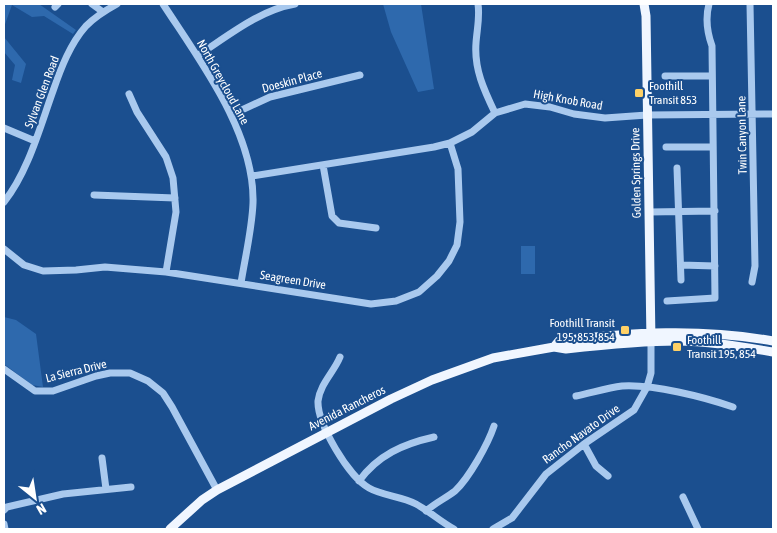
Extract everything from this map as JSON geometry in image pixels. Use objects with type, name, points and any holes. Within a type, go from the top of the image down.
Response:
[{"type":"main road","name":"Golden Springs Drive","points":[[644,4],[646,16],[651,337]]},
{"type":"main road","name":"Avenida Rancheros","points":[[170,529],[202,500],[217,490],[327,431],[391,399],[464,368],[493,358],[554,347],[566,349],[651,337],[724,335],[773,342]]},
{"type":"main road","name":"Avenida Rancheros","points":[[651,337],[773,352]]},
{"type":"street","points":[[92,4],[103,12]]},
{"type":"street","name":"Sylvan Glen Road","points":[[4,202],[13,191],[35,141],[58,77],[73,44],[86,26],[103,12],[117,4]]},
{"type":"street","name":"North Greycloud Lane","points":[[164,4],[231,115],[246,151],[252,176],[253,204],[241,283]]},
{"type":"street","points":[[197,56],[265,13],[282,6],[295,4]]},
{"type":"street","points":[[478,4],[480,17],[476,43],[477,68],[483,89],[495,113]]},
{"type":"street","points":[[668,301],[715,298],[712,46],[707,33],[706,12],[709,4]]},
{"type":"street","name":"Twin Canyon Lane","points":[[750,4],[755,266],[752,282]]},
{"type":"street","name":"Doeskin Place","points":[[231,115],[270,97],[360,75]]},
{"type":"street","points":[[665,76],[712,76]]},
{"type":"street","points":[[129,94],[137,112],[166,157],[172,178],[176,212],[166,272]]},
{"type":"street","name":"High Knob Road","points":[[252,176],[434,147],[472,132],[495,113],[525,104],[550,106],[574,114],[605,118],[773,114]]},
{"type":"street","points":[[4,128],[35,141]]},
{"type":"street","name":"Seagreen Drive","points":[[4,249],[24,265],[44,271],[105,267],[166,272],[371,304],[396,301],[419,292],[437,276],[449,261],[457,244],[460,222],[458,169],[450,142]]},
{"type":"street","points":[[666,147],[713,146]]},
{"type":"street","points":[[323,165],[332,216],[339,223],[376,228]]},
{"type":"street","points":[[677,168],[681,280]]},
{"type":"street","points":[[94,195],[175,198]]},
{"type":"street","points":[[649,212],[715,211]]},
{"type":"street","points":[[681,265],[715,266]]},
{"type":"street","name":"Rancho Navato Drive","points":[[493,529],[512,518],[546,474],[584,444],[634,410],[647,387],[651,373],[651,337]]},
{"type":"street","points":[[340,357],[335,369],[324,383],[318,402],[322,422],[343,461],[358,481],[369,488],[405,500],[454,529]]},
{"type":"street","name":"La Sierra Drive","points":[[4,369],[35,391],[53,391],[110,373],[130,373],[148,381],[162,393],[172,407],[217,490]]},
{"type":"street","points":[[576,396],[621,386],[647,387],[710,399],[734,407]]},
{"type":"street","points":[[426,511],[450,495],[463,482],[488,441],[494,426]]},
{"type":"street","points":[[358,481],[374,463],[390,452],[407,444],[434,437]]},
{"type":"street","points":[[584,444],[596,466],[608,476]]},
{"type":"street","points":[[102,458],[106,489]]},
{"type":"street","points":[[4,510],[7,507],[63,494],[131,487]]},
{"type":"street","points":[[683,497],[698,529]]},
{"type":"street","points":[[4,524],[5,529]]},
{"type":"shaded area","points":[[4,4],[39,4],[76,30],[73,34],[44,16],[32,17],[12,5],[4,27]]},
{"type":"shaded area","points":[[383,4],[421,4],[434,89],[418,92],[391,32]]},
{"type":"shaded area","points":[[4,37],[26,64],[21,83],[12,80],[15,65],[4,52]]},
{"type":"shaded area","points":[[521,246],[535,246],[535,274],[521,274]]},
{"type":"shaded area","points":[[4,317],[16,320],[36,334],[43,387],[32,385],[4,364]]},
{"type":"place","name":"Foothill Transit 853","points":[[639,93]]},
{"type":"place","name":"Foothill Transit 195, 853, 854","points":[[625,330]]},
{"type":"place","name":"Foothill Transit 195, 854","points":[[677,347]]}]
